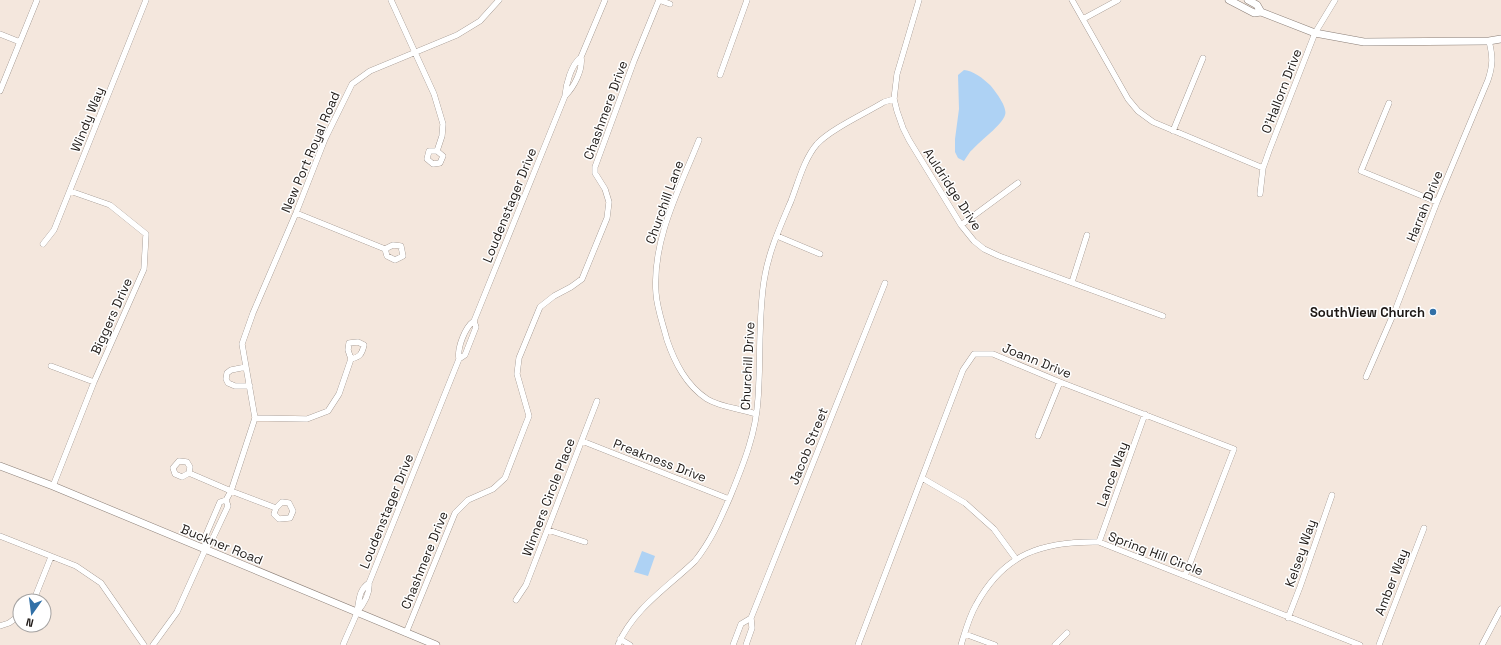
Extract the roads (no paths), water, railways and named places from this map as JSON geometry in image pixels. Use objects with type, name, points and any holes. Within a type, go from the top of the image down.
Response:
[{"type":"street","points":[[0,91],[37,0]]},
{"type":"street","name":"Windy Way","points":[[43,244],[54,230],[146,0]]},
{"type":"street","points":[[391,0],[434,94],[443,124],[442,136],[438,151]]},
{"type":"street","name":"New Port Royal Road","points":[[205,550],[205,537],[220,502],[226,500],[231,491],[255,418],[242,344],[253,313],[296,213],[325,138],[352,84],[370,71],[457,35],[480,21],[498,0]]},
{"type":"street","name":"Loudenstager Drive","points":[[343,645],[357,612],[364,605],[370,589],[369,583],[459,358],[465,354],[476,328],[474,321],[565,96],[566,88],[576,61],[581,57],[605,0]]},
{"type":"street","name":"Chashmere Drive","points":[[406,633],[455,513],[468,500],[493,489],[505,478],[529,416],[517,374],[519,358],[540,306],[582,279],[604,229],[608,218],[610,202],[605,189],[595,173],[595,167],[659,0],[670,4]]},
{"type":"street","points":[[720,75],[747,0]]},
{"type":"street","name":"Auldridge Drive","points":[[919,0],[897,74],[894,100],[903,128],[960,225],[974,241],[984,249],[999,256],[1163,316]]},
{"type":"street","points":[[1072,0],[1128,99],[1138,111],[1153,122],[1264,168]]},
{"type":"street","points":[[1083,19],[1118,0]]},
{"type":"street","points":[[1229,0],[1254,13],[1261,12],[1315,33],[1364,42],[1489,41],[1501,39]]},
{"type":"street","points":[[1248,0],[1257,5],[1261,12]]},
{"type":"street","name":"O'Hallorn Drive","points":[[1260,194],[1264,168],[1269,151],[1315,33],[1335,0]]},
{"type":"street","points":[[0,34],[20,42]]},
{"type":"street","points":[[1489,41],[1501,45]]},
{"type":"street","name":"Harrah Drive","points":[[1366,377],[1396,308],[1437,202],[1491,72],[1493,56],[1489,41]]},
{"type":"street","points":[[1173,131],[1203,58]]},
{"type":"street","name":"Churchill Drive","points":[[619,642],[631,621],[702,552],[715,532],[742,467],[752,438],[758,400],[761,300],[768,259],[803,169],[817,144],[828,134],[884,102],[894,100]]},
{"type":"street","points":[[1389,103],[1361,171],[1437,202]]},
{"type":"street","name":"Churchill Lane","points":[[699,140],[668,218],[657,252],[656,293],[659,311],[669,345],[685,379],[694,389],[708,399],[727,407],[756,414]]},
{"type":"street","points":[[960,225],[1018,183]]},
{"type":"street","name":"Biggers Drive","points":[[53,486],[94,382],[144,269],[146,234],[110,205],[70,191]]},
{"type":"street","points":[[296,213],[386,249]]},
{"type":"street","points":[[776,236],[820,254]]},
{"type":"street","points":[[1072,282],[1087,236]]},
{"type":"street","name":"Jacob Street","points":[[746,645],[752,628],[751,618],[885,283]]},
{"type":"street","name":"Joann Drive","points":[[858,645],[963,370],[974,354],[993,354],[1060,382],[1234,449],[1185,576]]},
{"type":"street","points":[[255,418],[307,419],[328,411],[339,394],[352,359]]},
{"type":"street","points":[[51,366],[94,382]]},
{"type":"street","points":[[246,367],[231,370],[227,373],[226,379],[228,383],[235,386],[250,386]]},
{"type":"street","points":[[1038,436],[1060,382]]},
{"type":"street","name":"Winners Circle Place","points":[[516,600],[526,585],[597,401]]},
{"type":"street","name":"Lance Way","points":[[1099,542],[1146,414]]},
{"type":"street","name":"Preakness Drive","points":[[582,441],[729,499]]},
{"type":"street","name":"Buckner Road","points":[[0,466],[53,486],[436,645]]},
{"type":"street","points":[[189,473],[276,508]]},
{"type":"street","points":[[922,478],[965,503],[994,529],[1016,559]]},
{"type":"street","name":"Kelsey Way","points":[[1288,618],[1332,496]]},
{"type":"street","name":"New Port Royal Road","points":[[154,645],[177,612],[205,550],[212,540],[228,506],[226,500]]},
{"type":"street","name":"Amber Way","points":[[1379,645],[1424,528]]},
{"type":"street","points":[[548,530],[585,542]]},
{"type":"street","points":[[0,536],[76,566],[101,584],[144,645]]},
{"type":"street","name":"Spring Hill Circle","points":[[961,645],[976,605],[982,595],[999,573],[1016,559],[1044,547],[1078,542],[1099,542],[1288,618],[1360,645]]},
{"type":"street","points":[[37,593],[51,557]]},
{"type":"street","points":[[1482,645],[1501,609]]},
{"type":"street","name":"Jacob Street","points":[[732,645],[741,624],[751,618]]},
{"type":"street","points":[[0,626],[12,621]]},
{"type":"street","points":[[1055,645],[1067,633]]},
{"type":"street","points":[[965,634],[995,645]]},
{"type":"street","points":[[619,642],[630,645]]},
{"type":"water","points":[[964,70],[974,73],[990,85],[1005,108],[1005,115],[1000,123],[969,153],[964,161],[958,158],[955,152],[955,139],[959,109],[958,75]]},
{"type":"water","points":[[642,551],[655,556],[648,576],[634,572]]},
{"type":"place","name":"SouthView Church","points":[[1433,312]]}]
